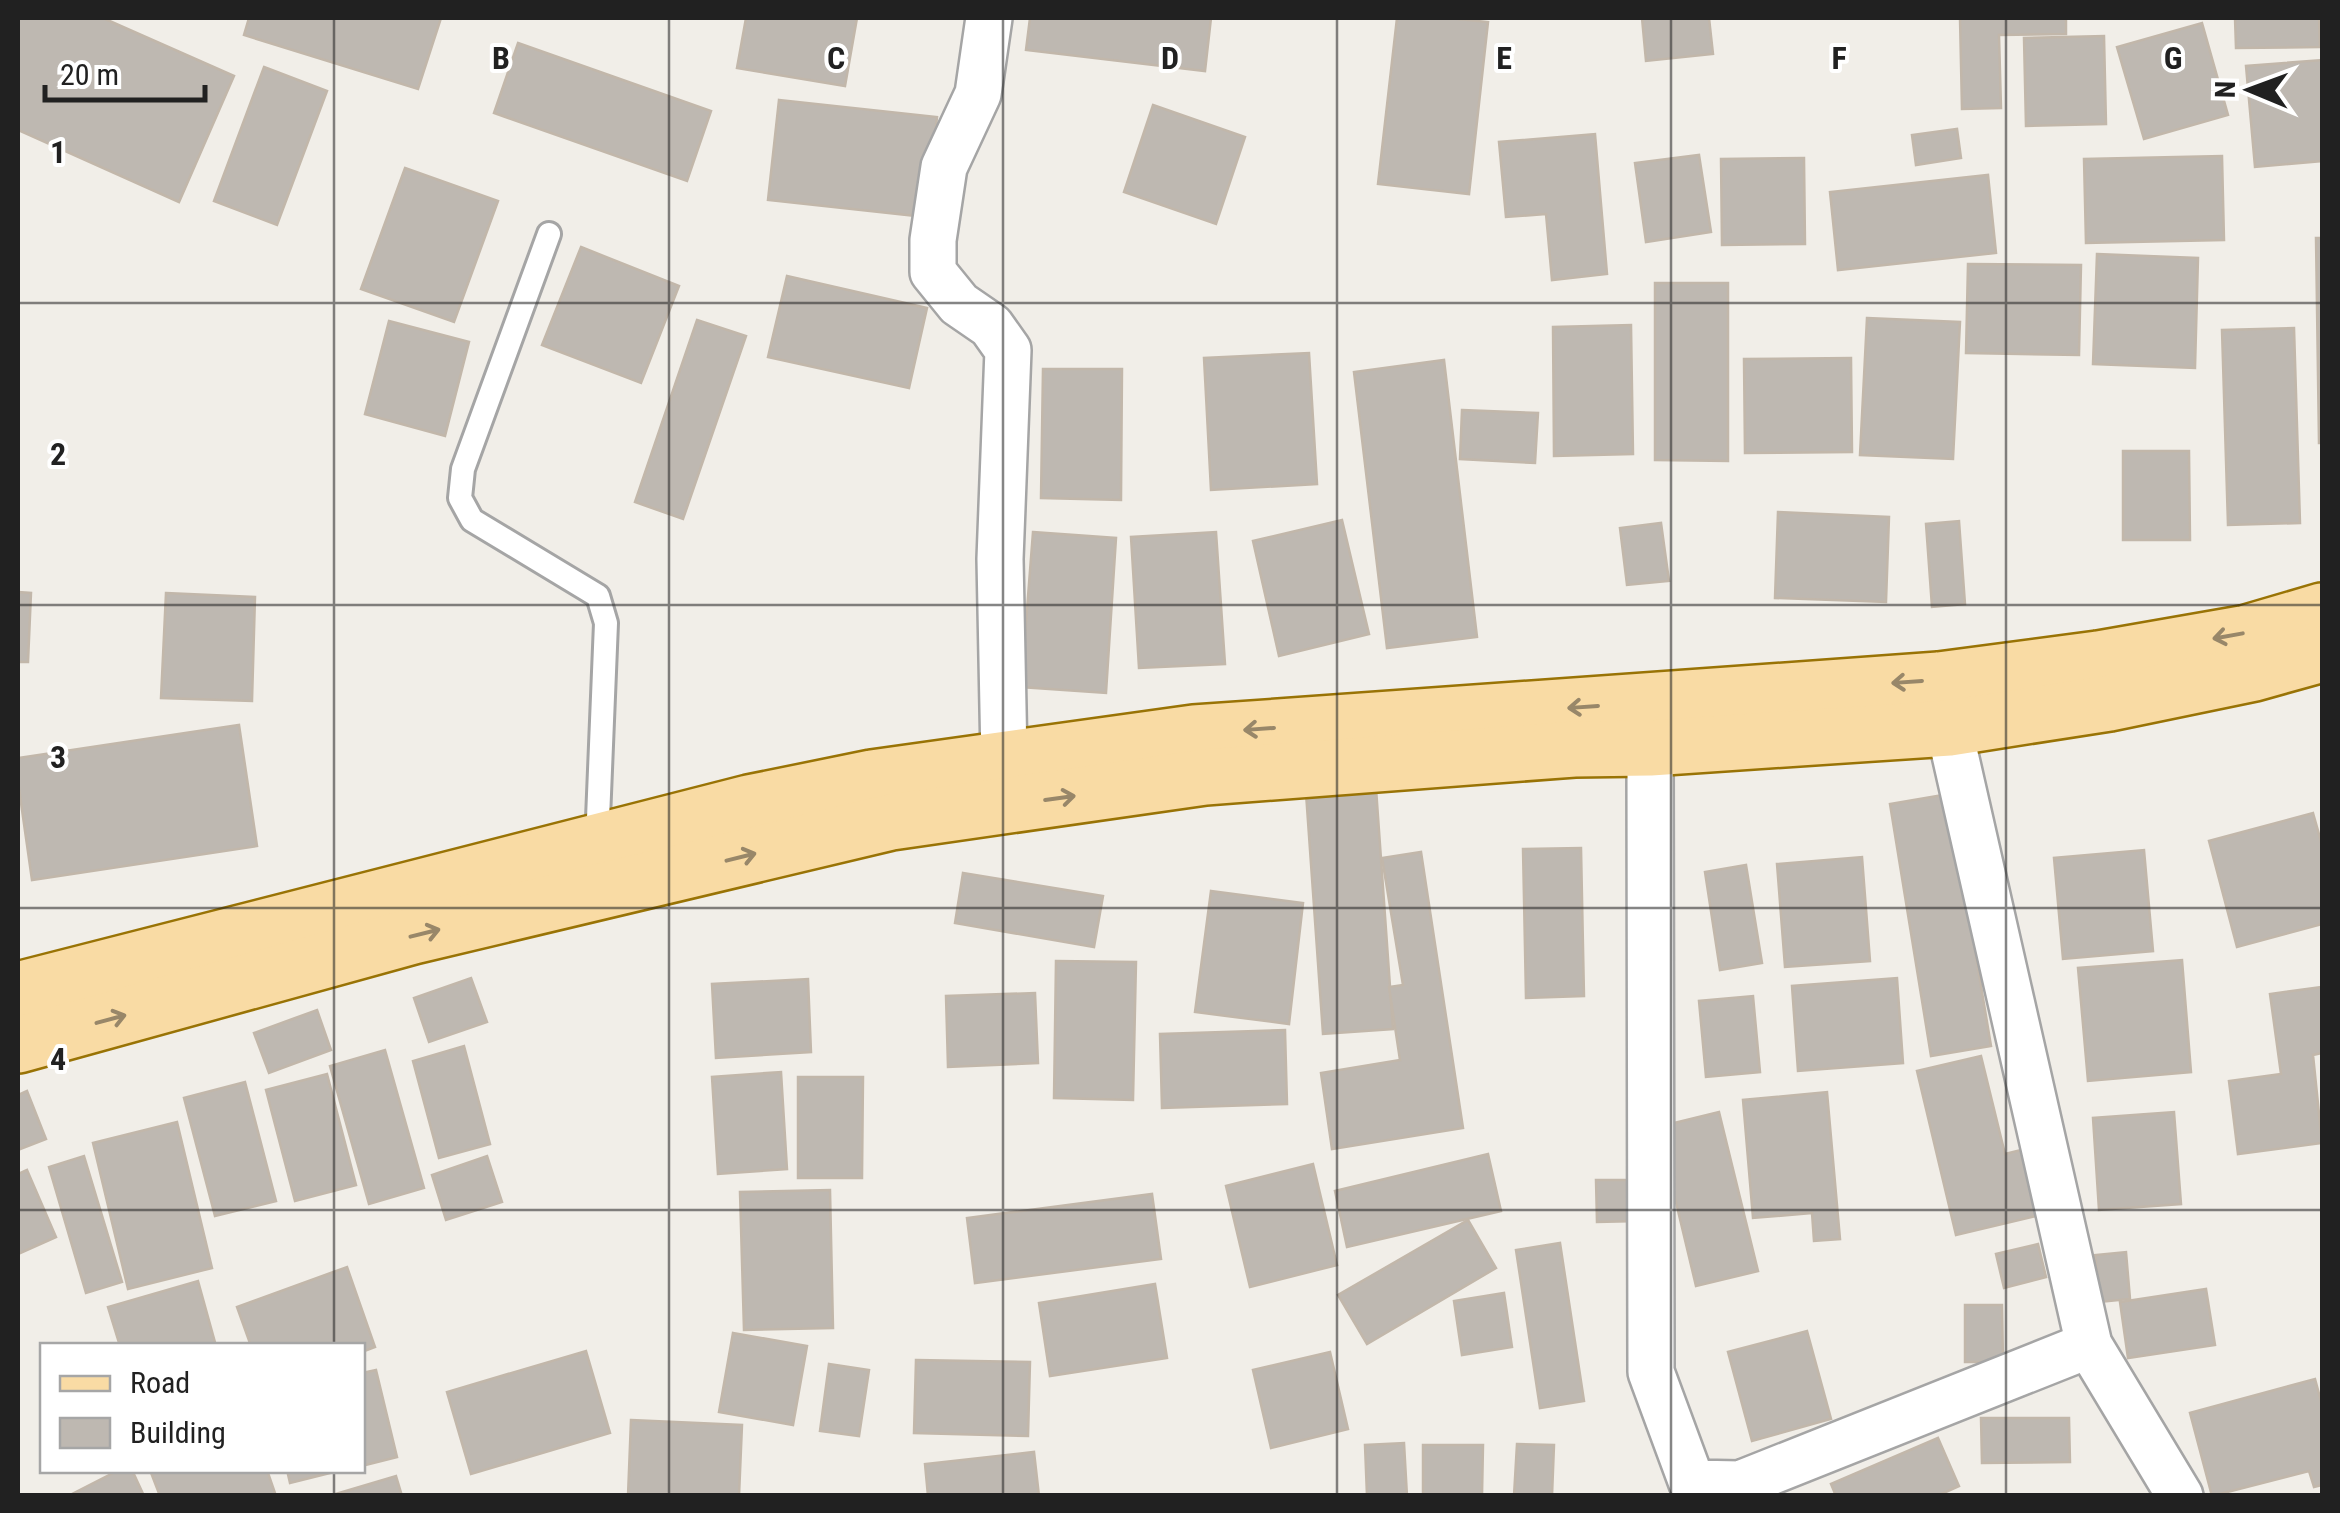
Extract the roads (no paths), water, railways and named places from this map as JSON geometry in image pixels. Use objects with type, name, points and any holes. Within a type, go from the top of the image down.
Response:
[{"type":"main road","points":[[18,990],[749,803],[872,778],[1194,734],[1939,680],[2172,646],[2247,632],[2322,611]]},
{"type":"main road","points":[[18,1045],[414,936],[891,822],[1205,777],[1574,749],[1650,748],[1949,728],[2109,703],[2254,673],[2322,654]]},
{"type":"street","points":[[989,18],[978,94],[944,168],[933,272],[959,304],[991,326],[1008,350],[1000,559],[1004,758]]},
{"type":"street","points":[[1949,728],[2088,1345],[2180,1496]]},
{"type":"street","points":[[1650,748],[1652,1372],[1692,1484],[1740,1484],[2088,1345]]},
{"type":"lane","points":[[549,234],[462,469],[460,498],[472,520],[598,596],[606,624],[597,843]]}]
